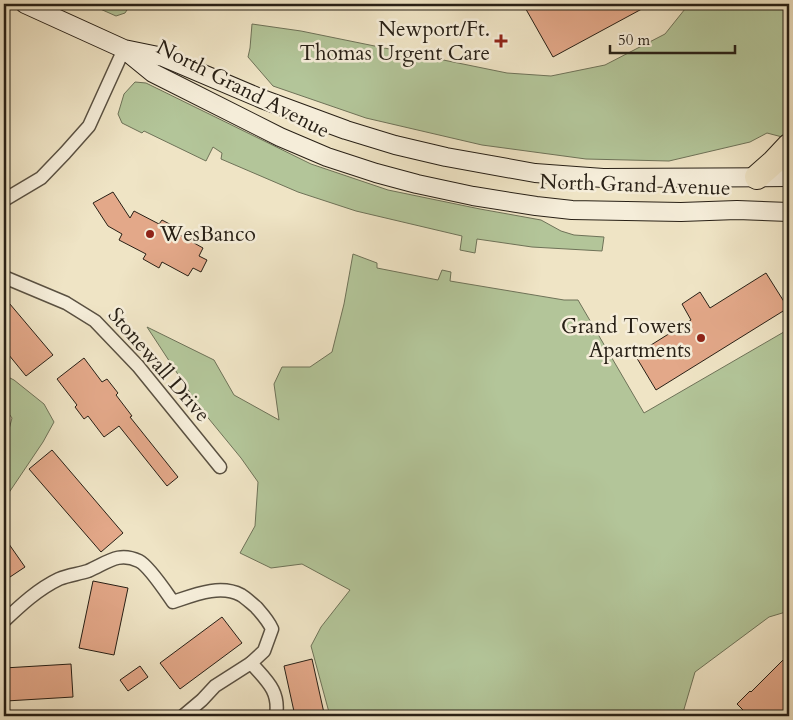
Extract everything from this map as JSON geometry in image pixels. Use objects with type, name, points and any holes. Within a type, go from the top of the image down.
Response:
[{"type":"highway","points":[[756,177],[789,146]]},
{"type":"main road","name":"North Grand Avenue","points":[[26,4],[124,49],[163,57],[262,99],[346,130],[395,145],[446,157],[534,173],[603,178],[789,177]]},
{"type":"main road","name":"North Grand Avenue","points":[[124,49],[153,72],[280,138],[376,173],[417,184],[474,196],[572,210],[681,212],[737,210],[789,212]]},
{"type":"street","points":[[4,200],[41,178],[89,126],[124,49]]},
{"type":"street","name":"Stonewall Drive","points":[[4,277],[66,303],[95,321],[138,366],[220,467]]},
{"type":"street","points":[[4,621],[33,594],[59,579],[87,571],[118,557],[127,557],[140,562],[157,580],[173,602],[216,590],[230,591],[242,595],[268,620],[272,629],[264,651],[251,663],[215,686],[183,716]]},
{"type":"street","points":[[251,663],[270,685],[276,696],[278,706],[276,716]]},
{"type":"green space","points":[[89,4],[131,4],[125,13],[116,16]]},
{"type":"green space","points":[[689,4],[789,4],[789,131],[786,138],[767,133],[750,142],[669,161],[586,159],[482,145],[366,118],[273,86],[248,57],[252,24],[301,31],[507,73],[551,76],[605,65],[665,34]]},
{"type":"green space","points":[[135,82],[146,83],[311,164],[388,190],[541,220],[561,231],[574,235],[604,237],[602,251],[532,247],[477,239],[475,253],[460,250],[462,236],[356,211],[298,192],[221,159],[222,153],[213,147],[206,161],[144,131],[142,133],[122,123],[118,114],[124,94]]},
{"type":"green space","points":[[353,254],[377,263],[377,268],[438,280],[442,270],[451,272],[450,281],[564,300],[578,300],[644,413],[789,329],[789,611],[769,617],[695,672],[682,716],[330,716],[311,646],[321,627],[350,590],[302,564],[271,568],[240,553],[255,526],[258,482],[200,408],[147,327],[214,360],[234,395],[279,420],[274,384],[282,367],[310,367],[332,352],[344,304]]},
{"type":"green space","points":[[4,375],[14,380],[44,404],[54,422],[43,442],[4,500],[4,448],[12,418],[4,407]]},
{"type":"building","points":[[523,4],[651,4],[553,57]]},
{"type":"building","name":"WesBanco","points":[[113,192],[130,218],[134,211],[159,224],[162,220],[181,230],[178,234],[203,248],[199,256],[207,260],[201,272],[193,268],[188,276],[162,262],[159,268],[143,259],[146,254],[119,240],[122,234],[108,226],[93,203]]},
{"type":"building","name":"Grand Towers Apartments","points":[[766,273],[788,308],[656,390],[635,355],[691,320],[682,304],[700,292],[710,308]]},
{"type":"building","points":[[4,297],[53,355],[26,376],[4,349]]},
{"type":"building","points":[[84,358],[102,382],[107,379],[118,393],[116,395],[132,416],[130,417],[178,477],[167,486],[119,426],[104,437],[88,416],[84,419],[75,407],[77,405],[57,379]]},
{"type":"building","points":[[52,450],[123,533],[101,552],[29,469]]},
{"type":"building","points":[[4,537],[25,567],[4,581]]},
{"type":"building","points":[[93,581],[128,588],[114,655],[79,648]]},
{"type":"building","points":[[222,617],[242,643],[180,689],[160,663]]},
{"type":"building","points":[[789,654],[789,716],[749,716],[737,704]]},
{"type":"building","points":[[312,659],[324,713],[295,716],[284,666]]},
{"type":"building","points":[[71,664],[73,697],[6,701],[4,668]]},
{"type":"building","points":[[140,666],[148,677],[128,691],[120,680]]},
{"type":"place","name":"Newport/Ft. Thomas Urgent Care","points":[[501,41]]},
{"type":"place","name":"WesBanco","points":[[150,234]]},
{"type":"place","name":"Grand Towers Apartments","points":[[701,338]]}]
